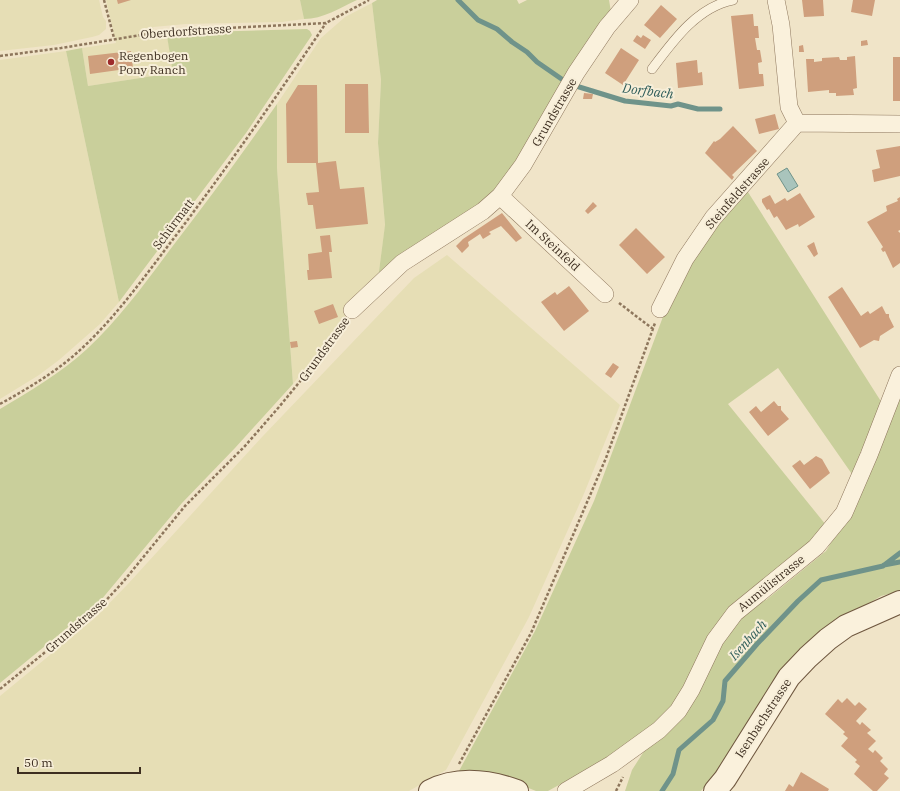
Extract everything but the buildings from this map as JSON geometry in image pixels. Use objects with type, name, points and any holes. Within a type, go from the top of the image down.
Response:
[{"type":"main road","name":"Isenbachstrasse","points":[[714,791],[725,779],[789,677],[808,657],[828,638],[846,626],[900,602]]},
{"type":"main road","points":[[430,791],[455,784],[486,782],[517,791]]},
{"type":"street","name":"Grundstrasse","points":[[352,310],[402,263],[483,211],[500,196],[523,165],[576,73],[607,27],[630,0]]},
{"type":"street","points":[[776,0],[781,25],[789,107],[797,123],[900,124]]},
{"type":"street","name":"Steinfeldstrasse","points":[[660,310],[685,260],[713,218],[797,123]]},
{"type":"street","name":"Im Steinfeld","points":[[500,196],[605,294]]},
{"type":"street","name":"Aumülistrasse","points":[[566,791],[612,764],[664,725],[678,711],[691,690],[715,640],[735,613],[816,547],[844,513],[869,456],[900,375]]},
{"type":"lane","points":[[652,69],[693,21],[714,6],[733,0]]},
{"type":"path","points":[[104,0],[114,38]]},
{"type":"path","name":"Oberdorfstrasse","points":[[0,56],[61,48],[114,38],[199,28],[287,26],[326,23],[369,0]]},
{"type":"path","name":"Schürmatt","points":[[0,404],[37,382],[71,358],[93,338],[116,313],[230,163],[326,23]]},
{"type":"path","points":[[605,294],[653,329]]},
{"type":"path","name":"Grundstrasse","points":[[0,689],[103,604],[123,582],[185,506],[245,446],[279,407],[329,346],[352,310]]},
{"type":"path","points":[[455,784],[455,773],[462,758],[531,633],[606,458],[660,310]]},
{"type":"shaded area","points":[[0,0],[99,0],[103,17],[106,21],[106,29],[99,35],[54,45],[0,51]]},
{"type":"shaded area","points":[[106,0],[300,0],[304,19],[282,22],[186,24],[153,27],[155,38],[167,36],[174,73],[88,86],[82,48],[116,43]]},
{"type":"shaded area","points":[[372,3],[381,80],[378,143],[385,226],[378,279],[357,298],[343,320],[293,384],[277,168],[277,104],[321,38],[345,17]]},
{"type":"shaded area","points":[[66,51],[119,302],[100,324],[59,360],[39,375],[0,399],[0,60]]},
{"type":"shaded area","points":[[447,255],[620,405],[583,496],[529,617],[446,770],[409,791],[0,791],[0,696],[95,618],[262,437],[414,278]]},
{"type":"green space","points":[[300,0],[357,0],[325,15],[311,19],[304,19]]},
{"type":"green space","points":[[377,0],[517,0],[519,4],[527,0],[609,0],[611,12],[544,122],[489,199],[378,279],[385,225],[378,143],[381,80],[372,3]]},
{"type":"green space","points":[[307,29],[312,35],[246,133],[119,302],[66,51],[82,48],[88,86],[173,73],[167,36],[203,32]]},
{"type":"green space","points":[[277,104],[277,168],[293,384],[235,448],[182,503],[101,600],[0,683],[0,409],[67,366],[87,349],[109,326],[150,277]]},
{"type":"green space","points":[[746,189],[882,403],[854,477],[778,368],[728,404],[826,525],[797,556],[755,588],[766,600],[826,551],[835,536],[900,393],[900,591],[881,596],[823,631],[725,763],[701,791],[625,791],[632,770],[648,745],[610,757],[548,791],[536,791],[511,781],[461,776],[459,771],[535,631],[594,501],[664,314],[696,254],[720,220]]},
{"type":"water","points":[[787,168],[798,186],[788,192],[777,174]]},
{"type":"waterway","name":"Dorfbach","points":[[458,0],[478,20],[497,29],[527,52],[537,62],[563,80]]},
{"type":"waterway","name":"Dorfbach","points":[[576,86],[625,101],[671,106],[678,104],[698,109],[720,109]]},
{"type":"waterway","name":"Isenbach","points":[[662,791],[673,774],[679,750],[713,720],[723,701],[725,681],[757,644],[798,601],[821,580],[883,566],[900,553]]},
{"type":"waterway","name":"Isenbach","points":[[884,565],[900,562]]},
{"type":"place","name":"Regenbogen Pony Ranch","points":[[111,62]]}]
